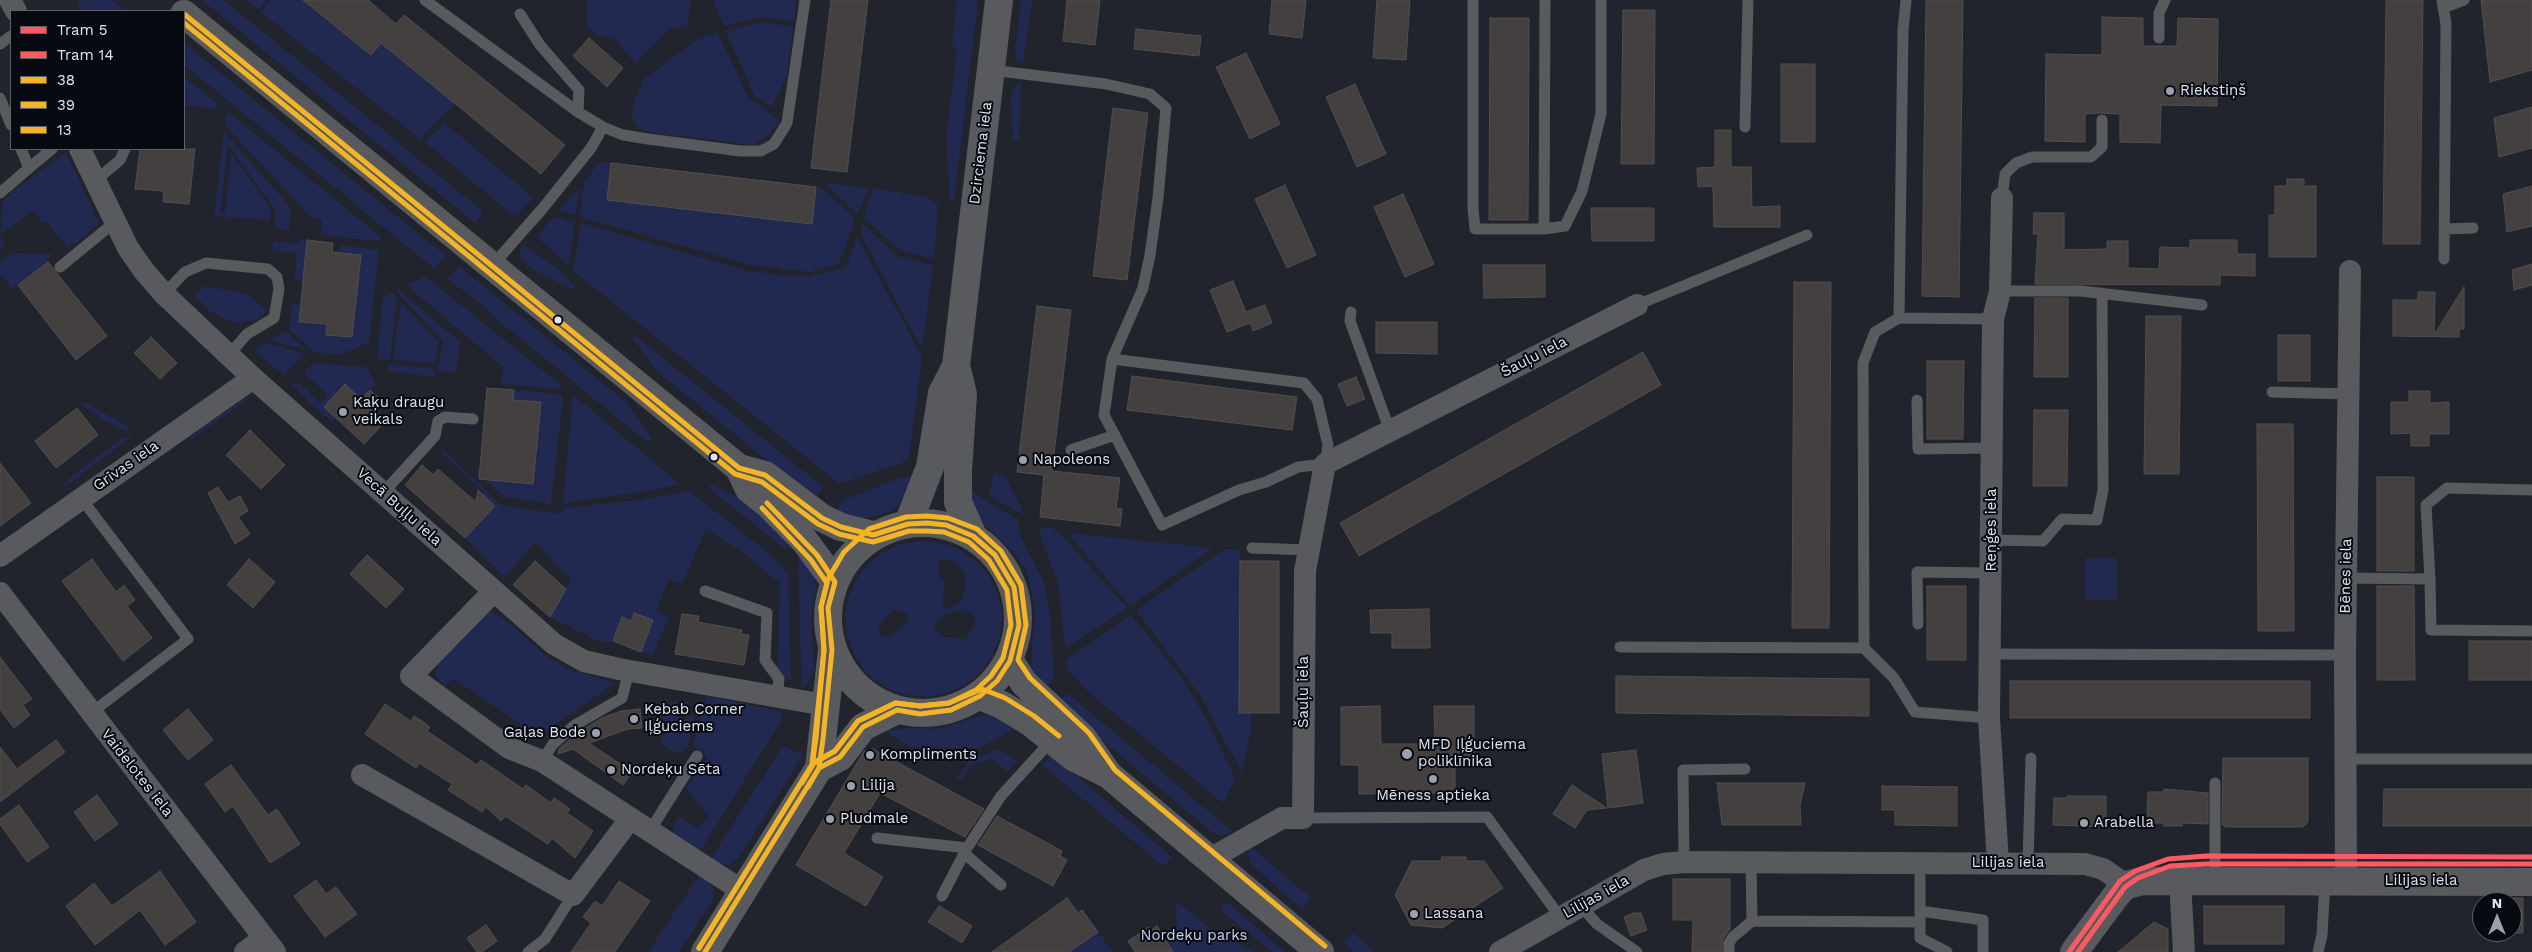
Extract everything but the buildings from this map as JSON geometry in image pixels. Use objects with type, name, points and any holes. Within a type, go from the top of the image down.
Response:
[{"type":"street","points":[[166,0],[179,10]]},
{"type":"street","name":"Dzirciema iela","points":[[908,524],[930,467],[942,393],[956,366],[999,0]]},
{"type":"street","points":[[185,15],[739,468],[766,475],[822,518],[841,527],[874,535]]},
{"type":"street","name":"Vecā Buļļu iela","points":[[80,150],[114,222],[144,271],[164,294],[253,378],[554,644],[584,661],[629,671],[825,705]]},
{"type":"street","name":"Reņģes iela","points":[[1998,863],[1989,718],[1993,320],[2000,291],[2002,198]]},
{"type":"street","name":"Bēnes iela","points":[[2335,881],[2345,759],[2350,271]]},
{"type":"street","name":"Šauļu iela","points":[[1303,818],[1305,571],[1325,464],[1637,305]]},
{"type":"street","name":"Dzirciema iela","points":[[956,366],[963,394],[958,502],[973,536]]},
{"type":"street","name":"Grīvas iela","points":[[0,556],[253,378]]},
{"type":"street","points":[[739,468],[749,489],[768,504],[804,540],[835,582]]},
{"type":"street","points":[[908,524],[946,525],[973,536],[995,555],[1014,587],[1019,625],[1010,661],[997,680],[980,696],[951,710],[920,714],[897,710],[869,695],[847,676],[832,650],[829,636],[828,608],[835,582],[850,557],[874,535],[908,524]]},
{"type":"street","points":[[494,591],[411,676],[509,748],[542,761],[744,892]]},
{"type":"street","name":"Vaidelotes iela","points":[[0,593],[269,945]]},
{"type":"street","points":[[705,952],[744,892],[819,768],[832,650]]},
{"type":"street","points":[[1010,661],[1024,683],[1083,738],[1109,775]]},
{"type":"street","points":[[980,696],[1002,705],[1073,757],[1109,775],[1210,859],[1310,949]]},
{"type":"street","points":[[819,768],[840,757],[863,727],[897,710]]},
{"type":"street","points":[[362,775],[573,895],[630,819]]},
{"type":"street","points":[[1210,859],[1282,818],[1303,818]]},
{"type":"street","name":"Lilijas iela","points":[[1500,952],[1644,870],[1663,864],[1684,862],[2085,864],[2103,869],[2126,885],[2143,881],[2532,882]]},
{"type":"street","points":[[2180,881],[2184,952]]},
{"type":"street","points":[[2074,952],[2098,916],[2126,885]]},
{"type":"street","points":[[246,952],[269,945]]},
{"type":"lane","points":[[425,0],[578,112],[603,127],[623,135],[740,151],[761,151],[774,144],[787,123],[805,0]]},
{"type":"lane","points":[[1473,0],[1473,208],[1475,229],[1544,230],[1565,226],[1582,191],[1601,114],[1601,0]]},
{"type":"lane","points":[[1544,230],[1545,0]]},
{"type":"lane","points":[[1745,127],[1748,0]]},
{"type":"lane","points":[[1900,318],[1903,30],[1906,0]]},
{"type":"lane","points":[[2159,38],[2159,13],[2165,0]]},
{"type":"lane","points":[[2444,260],[2446,24],[2443,4],[2464,0]]},
{"type":"lane","points":[[520,14],[540,45],[579,90],[578,112]]},
{"type":"lane","points":[[991,70],[1106,84],[1150,94],[1166,108],[1158,198],[1143,288],[1112,359],[1104,415],[1115,435],[1071,450]]},
{"type":"lane","points":[[0,98],[10,123]]},
{"type":"lane","points":[[2002,198],[2005,174],[2016,163],[2032,156],[2091,157],[2102,147],[2102,120]]},
{"type":"lane","points":[[492,266],[543,208],[591,148],[603,127]]},
{"type":"lane","points":[[21,150],[29,168]]},
{"type":"lane","points":[[0,193],[51,150]]},
{"type":"lane","points":[[95,181],[120,160],[125,150]]},
{"type":"lane","points":[[60,267],[114,222]]},
{"type":"lane","points":[[2445,229],[2473,228]]},
{"type":"lane","points":[[1637,305],[1807,235]]},
{"type":"lane","points":[[164,294],[185,272],[206,263],[268,269],[277,277],[279,289],[274,318],[247,334],[229,355]]},
{"type":"lane","points":[[2000,291],[2081,290],[2202,305]]},
{"type":"lane","points":[[1992,540],[2043,541],[2062,519],[2097,520],[2103,490],[2102,293]]},
{"type":"lane","points":[[1351,312],[1350,321],[1390,431]]},
{"type":"lane","points":[[1864,648],[1863,363],[1875,332],[1900,318],[1993,320]]},
{"type":"lane","points":[[1112,359],[1304,383],[1317,399],[1328,445],[1325,464]]},
{"type":"lane","points":[[2272,392],[2348,394]]},
{"type":"lane","points":[[1917,400],[1918,448],[1992,448]]},
{"type":"lane","points":[[383,492],[435,436],[438,421],[445,417],[473,419]]},
{"type":"lane","name":"Šauļu iela","points":[[1115,435],[1162,525],[1239,490],[1266,482],[1298,467],[1325,464]]},
{"type":"lane","points":[[2532,490],[2447,488],[2426,505],[2431,630],[2532,631]]},
{"type":"lane","points":[[81,498],[188,639],[91,713]]},
{"type":"lane","points":[[1252,548],[1308,550]]},
{"type":"lane","points":[[1918,624],[1917,572],[1991,573]]},
{"type":"lane","points":[[2346,578],[2430,579]]},
{"type":"lane","points":[[705,591],[767,613],[766,660],[779,679],[777,696]]},
{"type":"lane","points":[[1620,647],[1864,648],[1894,678],[1915,712],[1989,718]]},
{"type":"lane","points":[[1991,654],[2345,655]]},
{"type":"lane","points":[[542,761],[553,744],[575,725],[622,698],[629,671]]},
{"type":"lane","points":[[942,896],[966,851],[1001,796],[1052,740]]},
{"type":"lane","points":[[649,832],[697,756]]},
{"type":"lane","points":[[2028,863],[2031,758]]},
{"type":"lane","points":[[2345,759],[2532,759]]},
{"type":"lane","points":[[1684,862],[1683,770],[1745,770]]},
{"type":"lane","points":[[2215,783],[2215,881]]},
{"type":"lane","points":[[1303,818],[1488,817],[1560,917]]},
{"type":"lane","points":[[877,838],[966,851],[1001,885]]},
{"type":"lane","points":[[1751,862],[1752,921]]},
{"type":"lane","points":[[1920,863],[1920,938],[1947,952]]},
{"type":"lane","points":[[2318,952],[2335,881]]},
{"type":"lane","points":[[528,952],[545,939],[573,895]]},
{"type":"lane","points":[[1581,906],[1597,924],[1637,952]]},
{"type":"lane","points":[[1729,952],[1729,943],[1733,937],[1752,921],[1920,917],[1983,920],[1982,952]]},
{"type":"green space","points":[[83,0],[112,0],[125,10],[80,10],[78,4]]},
{"type":"green space","points":[[202,0],[224,0],[482,211],[483,214],[475,223]]},
{"type":"green space","points":[[247,0],[266,0],[259,10]]},
{"type":"green space","points":[[270,0],[303,0],[371,55],[381,43],[455,103],[420,139],[261,12]]},
{"type":"green space","points":[[586,0],[692,0],[686,26],[669,29],[635,64],[616,40],[597,35],[587,27]]},
{"type":"green space","points":[[713,0],[795,0],[795,21],[761,17],[724,26]]},
{"type":"green space","points":[[957,0],[978,0],[954,201],[950,201],[946,136],[957,51],[952,44]]},
{"type":"green space","points":[[1021,0],[1032,0],[1023,64],[1016,59],[1015,51]]},
{"type":"green space","points":[[763,22],[793,27],[787,75],[772,107],[755,96],[725,30]]},
{"type":"green space","points":[[717,32],[748,97],[780,121],[768,135],[753,145],[649,132],[637,127],[632,116],[634,101],[644,79],[698,39]]},
{"type":"green space","points":[[185,44],[446,256],[435,269],[350,200],[339,188],[333,186],[185,66]]},
{"type":"green space","points":[[185,78],[218,104],[215,109],[185,105]]},
{"type":"green space","points":[[1021,83],[1019,141],[1013,141],[1011,96],[1015,86]]},
{"type":"green space","points":[[228,112],[381,237],[378,241],[321,235],[322,220],[311,217],[225,125],[225,116]]},
{"type":"green space","points":[[445,123],[533,198],[518,214],[514,216],[425,142]]},
{"type":"green space","points":[[224,132],[291,208],[289,230],[275,229],[275,209],[228,144],[220,214],[225,214],[231,153],[271,209],[270,220],[214,216]]},
{"type":"green space","points":[[64,154],[69,159],[99,223],[76,244],[74,242],[67,247],[47,222],[43,223],[33,211],[1,234],[5,245],[0,248],[2,203],[11,192]]},
{"type":"green space","points":[[600,162],[611,163],[607,200],[811,223],[816,187],[819,186],[853,216],[853,225],[839,264],[810,272],[751,265],[580,217],[584,182]]},
{"type":"green space","points":[[825,183],[870,188],[857,214]]},
{"type":"green space","points":[[580,187],[575,215],[559,210]]},
{"type":"green space","points":[[873,188],[926,197],[938,205],[934,259],[900,250],[864,218]]},
{"type":"green space","points":[[553,217],[575,222],[568,266],[537,237]]},
{"type":"green space","points":[[581,223],[748,271],[789,276],[810,276],[846,268],[857,237],[922,357],[909,457],[904,462],[840,484],[573,271]]},
{"type":"green space","points":[[863,224],[897,256],[933,265],[922,349],[860,233]]},
{"type":"green space","points":[[299,239],[307,240],[303,281],[294,280],[297,253],[273,251],[273,241],[298,244]]},
{"type":"green space","points":[[340,245],[379,250],[369,342],[340,355],[315,352],[289,329],[292,304],[300,305],[299,322],[327,324],[326,335],[352,337],[360,256],[339,253]]},
{"type":"green space","points":[[524,245],[560,271],[575,286],[573,289],[537,273],[521,259],[520,251]]},
{"type":"green space","points":[[10,253],[54,254],[46,259],[48,262],[12,289],[0,274],[0,263],[5,257],[11,255]]},
{"type":"green space","points":[[459,266],[627,403],[652,438],[648,443],[493,316],[486,307],[447,279]]},
{"type":"green space","points":[[425,276],[561,385],[561,389],[501,384],[503,367],[406,285]]},
{"type":"green space","points":[[204,286],[249,294],[267,311],[256,320],[235,323],[211,312],[194,294]]},
{"type":"green space","points":[[398,289],[460,342],[456,372],[438,371],[443,341],[396,291]]},
{"type":"green space","points":[[392,293],[397,297],[390,360],[383,360],[377,358],[383,297]]},
{"type":"green space","points":[[401,302],[438,342],[435,363],[393,360]]},
{"type":"green space","points":[[287,332],[306,350],[269,340]]},
{"type":"green space","points":[[637,337],[823,487],[815,499],[659,373],[632,338]]},
{"type":"green space","points":[[265,343],[306,354],[284,375],[255,351]]},
{"type":"green space","points":[[313,363],[366,367],[376,384],[361,399],[345,385],[336,418],[332,422],[292,386],[296,381],[321,403],[328,395],[304,373]]},
{"type":"green space","points":[[389,364],[435,369],[434,377],[389,371]]},
{"type":"green space","points":[[514,390],[560,394],[563,397],[551,504],[505,497],[475,470],[477,468],[508,472],[508,482],[533,484],[541,403],[513,400]]},
{"type":"green space","points":[[573,395],[680,484],[655,490],[563,503]]},
{"type":"green space","points":[[247,397],[248,399],[192,439],[190,437]]},
{"type":"green space","points":[[85,402],[131,430],[121,429],[97,417],[98,414],[81,405]]},
{"type":"green space","points":[[131,437],[63,488],[65,482],[122,438]]},
{"type":"green space","points":[[443,449],[501,505],[561,514],[563,508],[640,500],[689,491],[770,554],[788,574],[791,680],[777,675],[780,583],[741,551],[706,529],[682,584],[669,579],[656,611],[669,616],[653,655],[641,652],[645,617],[634,613],[631,621],[622,617],[613,641],[601,642],[550,617],[571,580],[535,542],[505,577],[465,538],[495,506],[482,495],[483,491],[441,452]]},
{"type":"green space","points":[[994,473],[1005,476],[1025,516],[989,495]]},
{"type":"green space","points":[[920,474],[911,496],[890,512],[860,519],[833,514],[842,501],[897,479]]},
{"type":"green space","points":[[710,484],[749,502],[796,543],[792,548],[784,548],[710,489]]},
{"type":"green space","points":[[965,488],[1018,520],[1020,536],[1044,582],[1050,615],[1054,677],[1045,691],[1035,678],[1031,665],[1035,610],[1027,572],[1016,555],[973,513]]},
{"type":"green space","points":[[1043,527],[1056,529],[1127,608],[1065,648],[1058,582],[1039,534]]},
{"type":"green space","points":[[1068,533],[1213,548],[1130,606]]},
{"type":"green space","points":[[921,541],[942,543],[961,550],[977,562],[990,578],[998,596],[1002,616],[1000,637],[992,656],[981,672],[965,685],[946,693],[926,697],[906,695],[887,688],[870,676],[857,660],[849,641],[845,621],[847,601],[855,582],[867,565],[882,553],[901,544]],"holes":[[[946,559],[953,560],[965,572],[965,589],[962,599],[957,605],[948,609],[944,607],[942,601],[945,583],[939,575],[938,567],[940,561]],[[895,610],[907,614],[908,620],[897,632],[887,637],[878,634],[878,629],[887,614]],[[962,610],[973,615],[976,624],[965,639],[945,637],[934,628],[934,623],[948,613]]]},
{"type":"green space","points":[[1225,549],[1240,550],[1239,713],[1251,713],[1251,730],[1242,772],[1198,692],[1136,610]]},
{"type":"green space","points":[[804,550],[816,587],[811,618],[813,675],[802,689],[798,566],[799,558]]},
{"type":"green space","points":[[2085,558],[2117,558],[2117,600],[2085,600]]},
{"type":"green space","points":[[490,611],[504,619],[545,655],[567,669],[615,683],[534,739],[516,733],[521,724],[454,679],[444,686],[436,677],[436,670],[442,659]]},
{"type":"green space","points":[[1131,615],[1181,677],[1209,724],[1235,779],[1223,803],[1086,690],[1068,670],[1066,660]]},
{"type":"green space","points":[[1067,693],[1233,832],[1219,835],[1212,832],[1059,704]]},
{"type":"green space","points":[[706,696],[779,711],[782,713],[782,719],[699,853],[677,839],[673,832],[675,822],[679,817],[699,829],[708,816],[686,788],[708,757],[693,746]]},
{"type":"green space","points":[[681,701],[690,703],[687,713],[662,730],[657,705]]},
{"type":"green space","points":[[695,713],[689,743],[683,752],[676,753],[660,743],[665,733]]},
{"type":"green space","points":[[984,715],[1005,719],[1016,726],[1004,735],[979,748],[913,748],[885,732],[906,728],[939,729]]},
{"type":"green space","points":[[783,746],[803,755],[739,858],[729,865],[710,860]]},
{"type":"green space","points":[[999,749],[1017,761],[1008,772],[993,759],[972,764],[960,781],[956,778],[969,761]]},
{"type":"green space","points":[[1051,754],[1172,857],[1163,866],[1042,765]]},
{"type":"green space","points":[[1251,847],[1311,898],[1302,909],[1252,865],[1247,854]]},
{"type":"green space","points":[[700,874],[713,886],[713,899],[679,952],[648,952]]},
{"type":"green space","name":"Nordeķu parks","points":[[1176,901],[1228,942],[1230,940],[1256,952],[1148,952],[1177,934]]},
{"type":"green space","points":[[1227,902],[1285,952],[1272,952],[1221,910]]},
{"type":"green space","name":"Nordeķu parks","points":[[1082,910],[1113,952],[1022,952],[1078,913]]},
{"type":"green space","points":[[1353,933],[1375,952],[1355,952],[1344,943]]},
{"type":"tram line","name":"5","points":[[2069,952],[2120,881],[2135,871],[2168,859],[2206,856],[2532,857]]},
{"type":"tram line","name":"14","points":[[2078,952],[2125,887],[2138,878],[2170,866],[2206,864],[2532,864]]},
{"type":"transit line","name":"38","points":[[185,15],[739,468],[765,475],[822,518],[841,527],[873,535],[908,524],[927,523],[946,525],[973,536],[995,555],[1014,587],[1019,625],[1010,661],[997,681],[980,696],[951,710],[920,714],[897,710],[863,727],[840,757],[819,768],[705,952]]},
{"type":"transit line","name":"39","points":[[185,24],[735,474],[762,482],[818,524],[839,534],[873,542],[909,531],[944,532],[969,542],[989,560],[1007,590],[1011,625],[1003,658],[991,676],[976,690],[949,703],[920,706],[895,703],[858,721],[835,751],[813,763],[699,948]]},
{"type":"transit line","name":"38","points":[[767,503],[817,555],[835,582],[828,608],[832,650],[823,739],[819,768],[808,787]]},
{"type":"transit line","name":"39","points":[[762,508],[811,560],[827,583],[821,607],[824,650],[816,738],[812,766],[802,783]]},
{"type":"transit line","name":"13","points":[[699,948],[812,765],[824,650],[821,607],[828,579],[844,552],[869,529],[906,517],[927,516],[948,518],[977,529],[1001,551],[1021,585],[1026,625],[1018,660],[1030,678],[1089,733],[1115,770],[1325,946]]},
{"type":"transit line","name":"13","points":[[802,782],[814,763],[835,751],[858,721],[896,703],[920,706],[949,703],[982,689],[1005,698],[1034,716],[1059,736]]},
{"type":"place","name":"Riekstiņš","points":[[2170,91]]},
{"type":"place","name":"Kaķu draugu veikals","points":[[343,412]]},
{"type":"place","name":"Napoleons","points":[[1023,460]]},
{"type":"place","name":"Kebab Corner Iļģuciems","points":[[634,719]]},
{"type":"place","name":"Gaļas Bode","points":[[596,733]]},
{"type":"place","name":"MFD Iļģuciema poliklīnika","points":[[1407,754]]},
{"type":"place","name":"Kompliments","points":[[870,755]]},
{"type":"place","name":"Nordeķu Sēta","points":[[611,770]]},
{"type":"place","name":"Mēness aptieka","points":[[1433,779]]},
{"type":"place","name":"Lilija","points":[[851,786]]},
{"type":"place","name":"Pludmale","points":[[830,819]]},
{"type":"place","name":"Arabella","points":[[2084,823]]},
{"type":"place","name":"Lassana","points":[[1414,914]]}]
